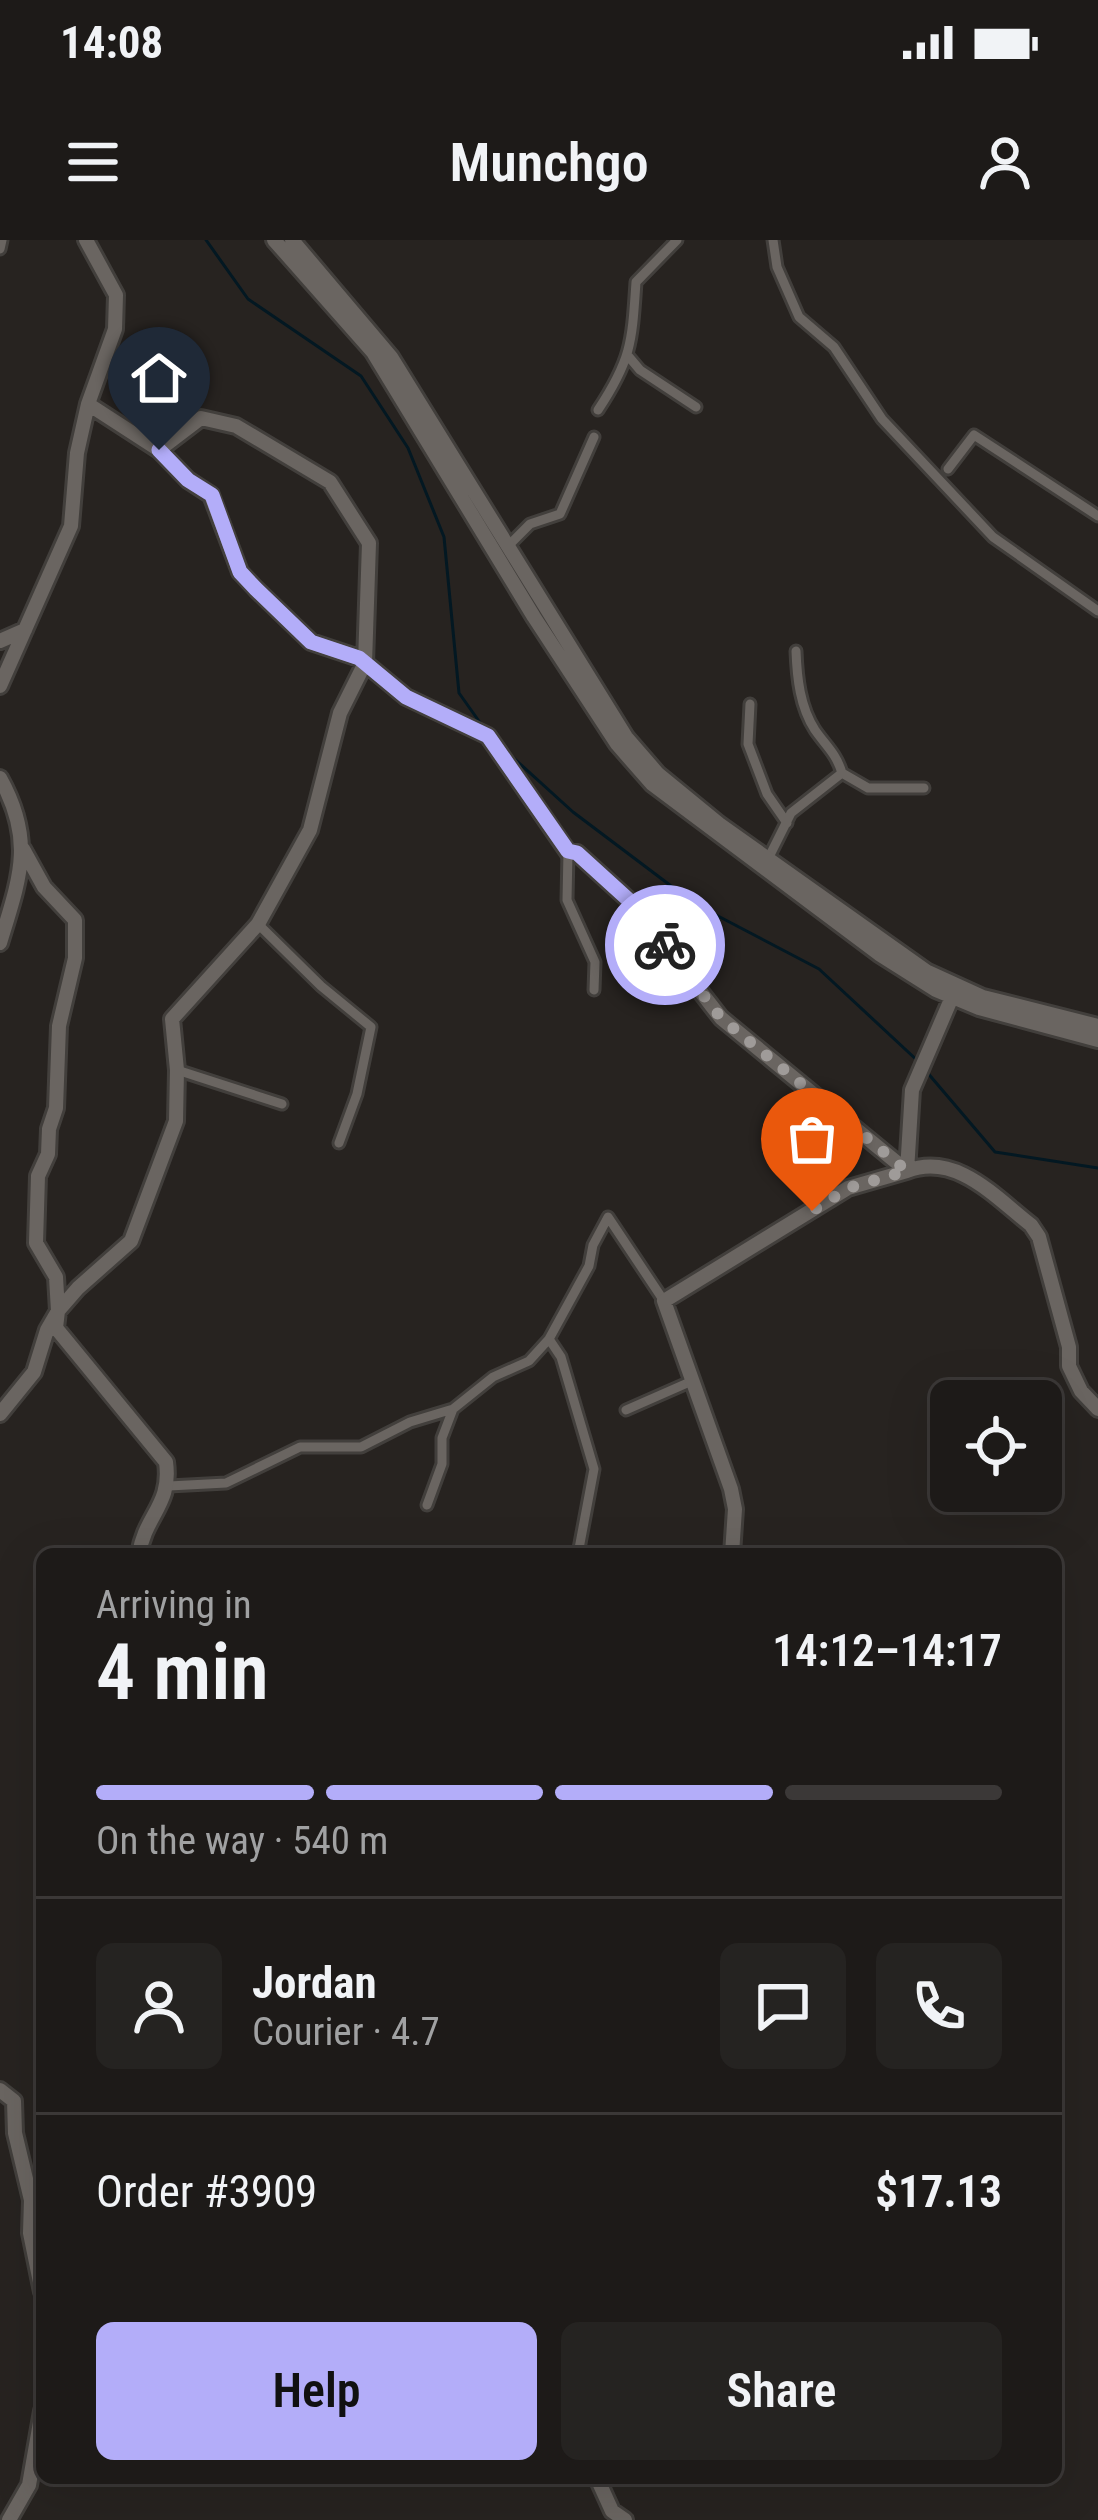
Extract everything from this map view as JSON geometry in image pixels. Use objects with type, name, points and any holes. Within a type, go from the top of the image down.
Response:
[{"type":"street","points":[[0,249],[2,240]]},
{"type":"street","points":[[0,686],[71,526],[77,453],[118,312],[116,295],[86,240]]},
{"type":"street","points":[[274,240],[373,352],[617,744],[652,784],[879,954],[952,997],[1098,1040]]},
{"type":"street","points":[[292,240],[391,357],[626,737],[658,774],[768,859],[926,970],[983,997],[1098,1027]]},
{"type":"street","points":[[598,410],[628,357],[635,326],[636,282],[677,240]]},
{"type":"street","points":[[773,240],[777,267],[799,316],[835,347],[882,419],[993,537],[1098,611]]},
{"type":"street","points":[[628,357],[696,407]]},
{"type":"street","points":[[88,404],[159,450],[188,480],[212,495],[240,572],[311,642],[364,663],[406,697],[488,736],[568,851],[567,900],[595,962],[594,990]]},
{"type":"street","points":[[0,1414],[34,1372],[58,1311],[130,1241],[176,1121],[172,1018],[258,924],[310,830],[340,713],[364,663],[368,543],[330,482],[236,426],[201,418],[159,450]]},
{"type":"street","points":[[947,469],[974,435],[1098,515]]},
{"type":"street","points":[[509,545],[530,524],[560,514],[594,436]]},
{"type":"street","points":[[0,641],[25,630]]},
{"type":"street","points":[[796,651],[797,682],[812,723],[835,751],[842,772],[868,788],[924,788]]},
{"type":"street","points":[[750,704],[748,744],[767,794],[788,823]]},
{"type":"street","points":[[768,859],[801,802],[842,772]]},
{"type":"street","points":[[0,778],[19,814],[23,849],[0,943]]},
{"type":"street","points":[[23,849],[44,887],[75,920],[75,958],[59,1026],[56,1108],[48,1154],[38,1176],[36,1243],[56,1277],[56,1328],[166,1462],[169,1486],[162,1506],[144,1530],[140,1548]]},
{"type":"street","points":[[568,851],[577,853],[632,903],[721,1018],[907,1171]]},
{"type":"street","points":[[258,924],[371,1027],[357,1094],[339,1143]]},
{"type":"street","points":[[907,1171],[912,1090],[952,997]]},
{"type":"street","points":[[177,1070],[282,1103]]},
{"type":"street","points":[[664,1301],[848,1188],[920,1166],[958,1168],[1031,1225],[1039,1237],[1063,1324],[1069,1366],[1081,1391],[1098,1408]]},
{"type":"street","points":[[169,1486],[226,1484],[300,1447],[361,1447],[410,1422],[453,1409],[493,1377],[529,1360],[549,1340],[590,1266],[593,1245],[608,1216],[664,1301],[731,1489],[732,1548]]},
{"type":"street","points":[[549,1340],[561,1358],[595,1469],[579,1548]]},
{"type":"street","points":[[626,1410],[692,1382]]},
{"type":"street","points":[[427,1505],[442,1464],[442,1438],[453,1409]]},
{"type":"street","points":[[0,2090],[14,2102],[36,2262]]},
{"type":"street","points":[[9,2520],[29,2485],[36,2445]]},
{"type":"street","points":[[600,2484],[612,2511],[625,2520]]},
{"type":"waterway","points":[[206,240],[248,299],[361,376],[408,448],[444,537],[459,693],[481,724]]},
{"type":"waterway","points":[[508,753],[573,812],[695,904],[819,969],[920,1063]]},
{"type":"waterway","points":[[926,1071],[995,1152],[1098,1168]]},
{"type":"way so far","points":[[665,945],[721,1018],[907,1171],[848,1188],[812,1211]]},
{"type":"route","points":[[159,450],[188,480],[212,495],[240,572],[256,589],[311,642],[359,658],[406,697],[488,736],[568,851],[577,853],[632,903],[665,945]]}]
